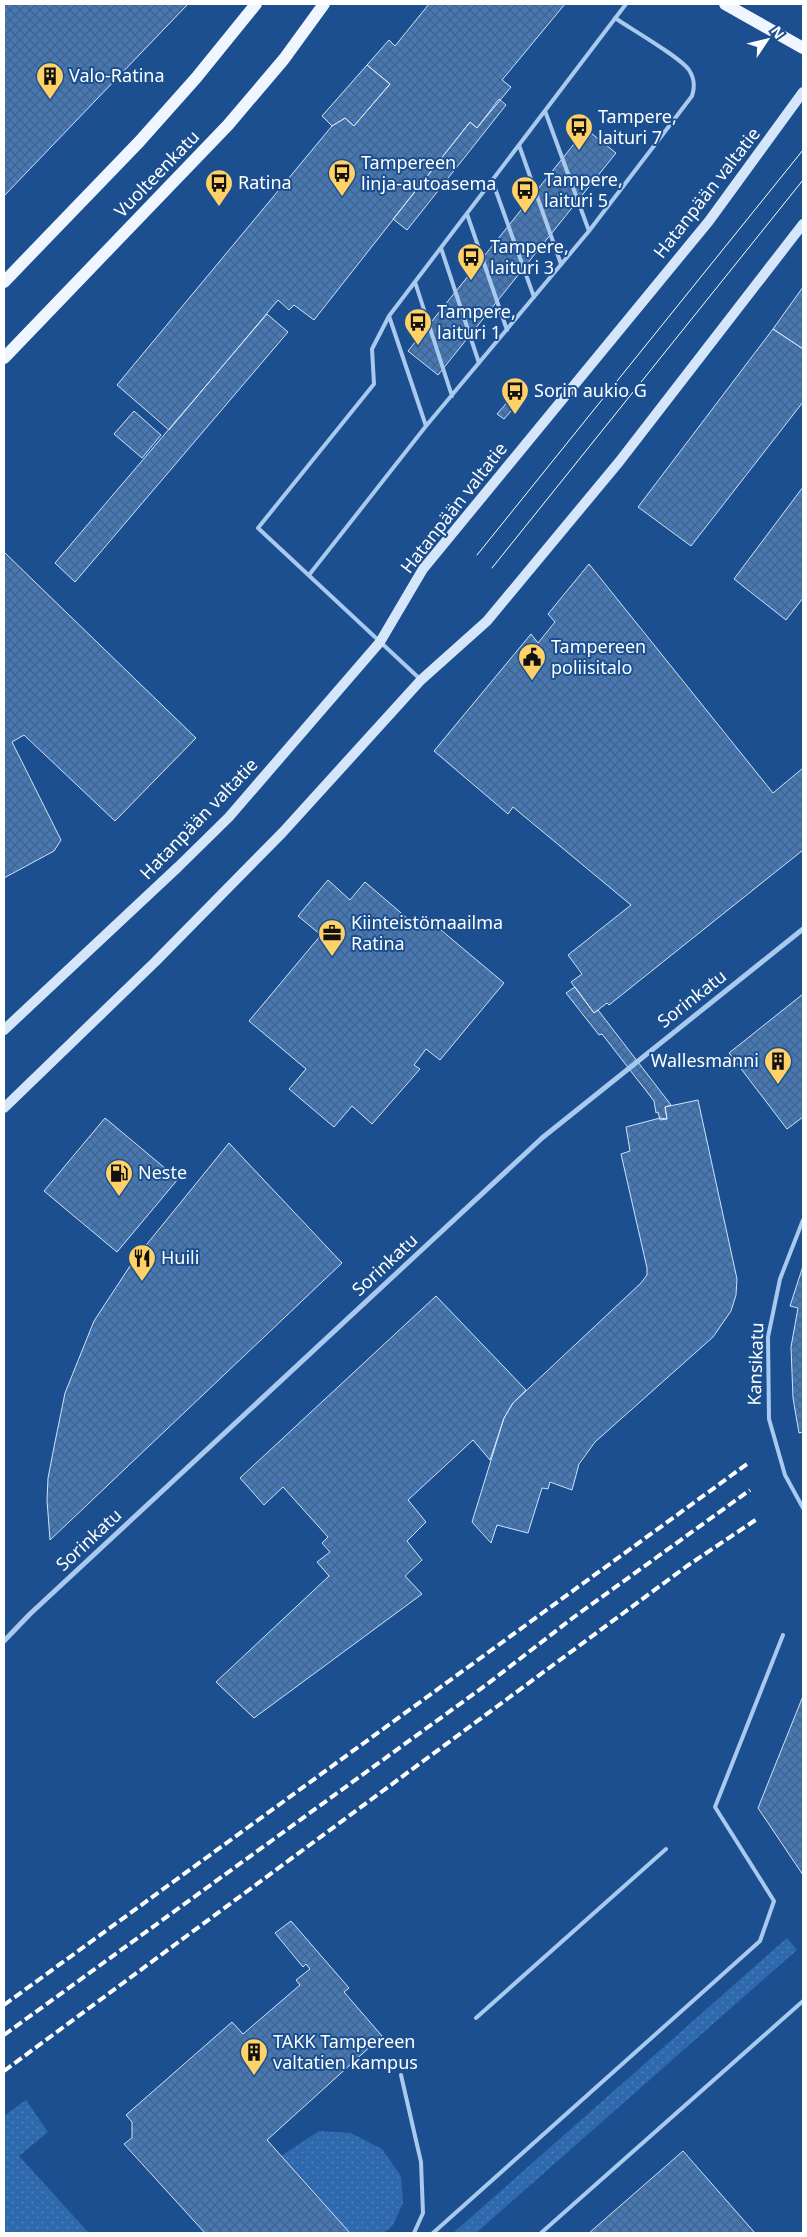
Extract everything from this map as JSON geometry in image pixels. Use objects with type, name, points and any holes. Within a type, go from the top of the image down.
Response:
[{"type":"main road","name":"Vuolteenkatu","points":[[4,282],[139,142],[196,78],[256,4]]},
{"type":"main road","name":"Vuolteenkatu","points":[[4,358],[228,125],[284,59],[324,4]]},
{"type":"main road","points":[[726,4],[803,48]]},
{"type":"main road","name":"Hatanpään valtatie","points":[[4,1030],[229,817],[380,642],[423,569],[708,221],[803,92]]},
{"type":"main road","points":[[4,1108],[155,962],[284,832],[421,680],[487,621],[619,462],[803,224]]},
{"type":"street","name":"Sorinkatu","points":[[4,1641],[30,1614],[542,1138],[803,929]]},
{"type":"lane","points":[[421,680],[258,528],[374,384],[372,349],[388,316],[626,4]]},
{"type":"lane","points":[[309,575],[426,426],[561,264],[692,96],[695,87],[693,78],[683,64],[616,18]]},
{"type":"lane","points":[[545,111],[588,230]]},
{"type":"lane","points":[[519,145],[561,264]]},
{"type":"lane","points":[[492,180],[534,297]]},
{"type":"lane","points":[[467,214],[507,330]]},
{"type":"lane","points":[[441,248],[480,363]]},
{"type":"lane","points":[[415,282],[452,396]]},
{"type":"lane","points":[[388,316],[426,426]]},
{"type":"lane","name":"Kansikatu","points":[[803,1220],[780,1279],[768,1337],[768,1419],[785,1474],[803,1508]]},
{"type":"lane","points":[[433,2233],[760,1941],[774,1901],[715,1807],[783,1635]]},
{"type":"lane","points":[[476,2018],[666,1849]]},
{"type":"lane","points":[[541,2233],[803,2001]]},
{"type":"lane","points":[[401,2075],[421,2162],[423,2213],[414,2233]]},
{"type":"shaded area","points":[[787,1938],[797,1950],[476,2233],[453,2233]]},
{"type":"shaded area","points":[[26,2100],[48,2132],[19,2156],[89,2233],[4,2233],[4,2116]]},
{"type":"shaded area","points":[[319,2131],[351,2133],[382,2149],[401,2176],[403,2203],[393,2225],[384,2233],[350,2233],[281,2156]]},
{"type":"building","name":"Valo-Ratina","points":[[4,4],[188,4],[4,196]]},
{"type":"building","name":"Tampereen linja-autoasema","points":[[429,4],[565,4],[502,80],[511,87],[477,128],[470,122],[314,320],[294,305],[289,310],[278,300],[169,430],[117,385],[332,126],[345,118],[354,126],[390,84],[367,65],[389,40],[395,46]]},
{"type":"building","points":[[367,65],[390,84],[354,126],[345,118],[332,126],[322,116]]},
{"type":"building","points":[[499,99],[506,105],[407,230],[393,219],[470,122],[477,128]]},
{"type":"building","points":[[586,129],[616,153],[438,375],[408,351]]},
{"type":"building","points":[[803,287],[803,349],[773,329]]},
{"type":"building","points":[[267,314],[288,332],[75,582],[55,563]]},
{"type":"building","points":[[773,329],[803,349],[803,402],[691,546],[638,507]]},
{"type":"building","points":[[511,398],[518,403],[504,419],[497,414]]},
{"type":"building","points":[[134,411],[161,435],[142,458],[114,434]]},
{"type":"building","points":[[803,487],[803,598],[786,620],[734,579]]},
{"type":"building","points":[[4,552],[196,738],[115,821],[24,735],[12,742],[61,840],[54,851],[4,878]]},
{"type":"building","points":[[589,564],[773,793],[803,768],[803,850],[609,1005],[607,1003],[594,1013],[571,982],[582,974],[568,955],[631,905],[513,807],[508,814],[434,751],[531,634],[538,643],[555,622],[548,614]]},
{"type":"building","points":[[328,880],[350,900],[365,882],[421,930],[429,920],[504,983],[440,1060],[426,1049],[414,1065],[420,1069],[372,1124],[352,1106],[334,1127],[289,1089],[306,1069],[249,1021],[321,935],[298,916]]},
{"type":"building","points":[[575,987],[594,1013],[598,1010],[671,1105],[665,1107],[667,1119],[660,1120],[658,1112],[656,1113],[654,1101],[602,1034],[599,1035],[566,993]]},
{"type":"building","name":"Wallesmanni","points":[[803,994],[803,1117],[787,1129],[729,1053]]},
{"type":"building","points":[[698,1100],[737,1279],[736,1295],[731,1311],[713,1337],[595,1442],[579,1464],[572,1490],[550,1482],[548,1489],[542,1488],[528,1533],[497,1525],[491,1543],[472,1522],[504,1418],[513,1403],[641,1283],[647,1275],[621,1154],[630,1151],[626,1127],[660,1118],[667,1119],[665,1107]]},
{"type":"building","points":[[105,1118],[178,1179],[117,1252],[44,1191]]},
{"type":"building","points":[[229,1143],[342,1263],[50,1540],[47,1500],[48,1478],[55,1442],[65,1393],[94,1321],[134,1260]]},
{"type":"building","points":[[803,1266],[803,1432],[799,1433],[793,1398],[791,1347],[798,1308],[790,1306]]},
{"type":"building","points":[[436,1296],[526,1390],[513,1403],[504,1418],[490,1460],[473,1440],[408,1500],[426,1522],[407,1541],[422,1560],[405,1576],[422,1594],[254,1718],[216,1682],[329,1576],[317,1562],[330,1552],[322,1543],[328,1537],[283,1487],[264,1505],[240,1478]]},
{"type":"building","points":[[803,1696],[803,1875],[758,1808]]},
{"type":"building","name":"TAKK Tampereen valtatien kampus","points":[[291,1921],[349,1988],[344,1992],[382,2036],[267,2140],[350,2233],[205,2233],[124,2144],[132,2138],[132,2122],[126,2115],[232,2022],[243,2034],[300,1985],[296,1980],[310,1969],[306,1964],[303,1967],[275,1933]]},
{"type":"building","points":[[683,2151],[755,2233],[589,2233]]},
{"type":"tram line","points":[[477,555],[803,150]]},
{"type":"tram line","points":[[492,568],[803,180]]},
{"type":"railway","points":[[4,2005],[747,1464]]},
{"type":"railway","points":[[4,2035],[486,1685],[574,1617],[750,1490]]},
{"type":"railway","points":[[4,2071],[687,1566],[757,1519]]},
{"type":"place","name":"Valo-Ratina","points":[[50,100]]},
{"type":"place","name":"Tampere, laituri 7","points":[[579,151]]},
{"type":"place","name":"Tampereen linja-autoasema","points":[[342,197]]},
{"type":"place","name":"Ratina","points":[[219,207]]},
{"type":"place","name":"Tampere, laituri 5","points":[[525,214]]},
{"type":"place","name":"Tampere, laituri 3","points":[[471,281]]},
{"type":"place","name":"Tampere, laituri 1","points":[[418,346]]},
{"type":"place","name":"Sorin aukio G","points":[[515,415]]},
{"type":"place","name":"Tampereen poliisitalo","points":[[532,681]]},
{"type":"place","name":"Kiinteistömaailma Ratina","points":[[332,957]]},
{"type":"place","name":"Wallesmanni","points":[[778,1085]]},
{"type":"place","name":"Neste","points":[[119,1197]]},
{"type":"place","name":"Huili","points":[[142,1282]]},
{"type":"place","name":"TAKK Tampereen valtatien kampus","points":[[254,2076]]}]
